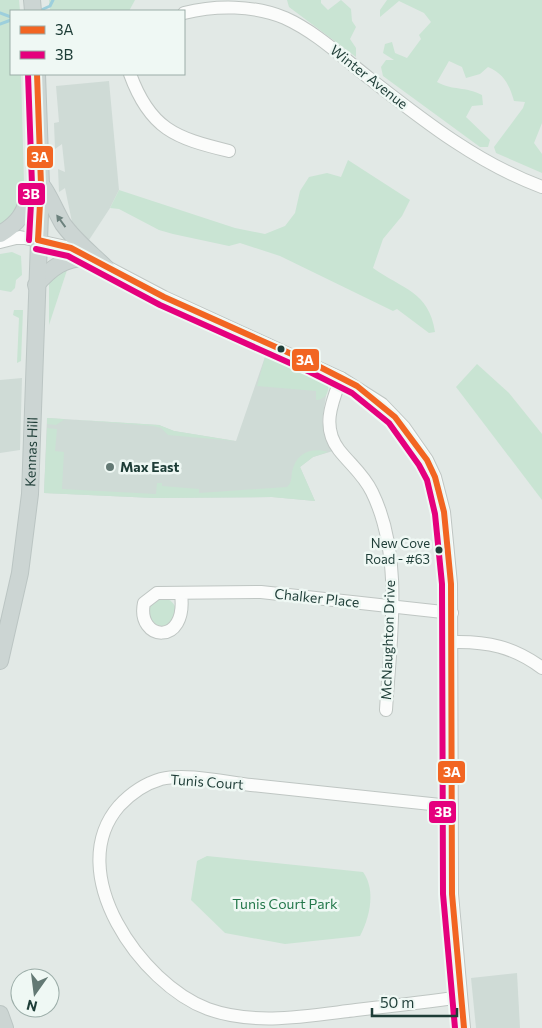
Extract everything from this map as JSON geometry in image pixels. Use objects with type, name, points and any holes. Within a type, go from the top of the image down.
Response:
[{"type":"main road","name":"Kennas Hill","points":[[0,661],[20,573],[28,513],[41,186],[37,75]]},
{"type":"main road","points":[[0,234],[20,219],[26,207],[29,194],[41,186],[47,190],[54,210],[65,226],[78,242],[107,269]]},
{"type":"main road","points":[[36,285],[58,265],[70,259],[88,258]]},
{"type":"main road","points":[[0,1014],[5,1028]]},
{"type":"street","name":"Winter Avenue","points":[[185,13],[225,7],[245,8],[284,18],[315,36],[448,138],[491,165],[542,187]]},
{"type":"street","points":[[130,75],[142,104],[156,120],[172,132],[190,140],[229,151]]},
{"type":"street","points":[[0,242],[20,237],[71,248],[107,269],[341,378],[369,394],[395,417],[418,447],[435,477],[448,538],[452,613],[450,806],[452,894],[464,1028]]},
{"type":"street","name":"McNaughton Drive","points":[[341,378],[332,402],[329,425],[334,442],[372,492],[381,515],[390,564],[391,606],[386,710]]},
{"type":"street","name":"Chalker Place","points":[[181,594],[261,592],[452,613]]},
{"type":"street","points":[[452,642],[498,645],[527,657],[542,668]]},
{"type":"street","name":"Tunis Court","points":[[450,806],[184,778],[164,778],[146,784],[133,793],[112,814],[106,825],[100,852],[104,890],[123,934],[146,966],[188,1000],[209,1009],[234,1016],[292,1023],[461,997]]},
{"type":"shaded area","points":[[109,81],[119,190],[110,208],[89,240],[72,222],[65,188],[59,192],[58,169],[65,172],[62,144],[55,149],[54,123],[59,122],[56,86]]},
{"type":"shaded area","points":[[266,354],[328,383],[322,421],[326,438],[333,451],[313,457],[300,467],[315,501],[272,497],[154,498],[44,493],[47,418],[159,425],[174,431],[236,441]]},
{"type":"shaded area","points":[[22,378],[20,450],[0,453],[0,380]]},
{"type":"shaded area","points":[[517,973],[520,1028],[476,1028],[471,978]]},
{"type":"green space","points":[[0,0],[19,0],[20,10],[10,10],[10,75],[21,75],[24,183],[16,207],[0,227]]},
{"type":"green space","points":[[49,0],[135,0],[130,10],[50,10]]},
{"type":"green space","points":[[287,0],[321,0],[321,3],[328,10],[341,0],[351,9],[352,21],[356,27],[350,39],[356,48],[356,57],[289,7]]},
{"type":"green space","points":[[387,0],[542,0],[542,123],[534,143],[542,154],[542,173],[496,153],[494,147],[523,108],[525,102],[514,101],[505,80],[494,70],[488,67],[480,74],[466,78],[462,67],[449,61],[437,82],[448,87],[470,90],[482,95],[483,105],[472,106],[466,117],[490,140],[488,147],[480,147],[383,76],[381,67],[386,60],[394,60],[383,53],[385,44],[392,42],[395,53],[407,58],[421,39],[419,35],[431,22],[424,13],[399,1],[380,17],[380,10]]},
{"type":"green space","points":[[348,160],[410,200],[402,216],[383,239],[373,268],[413,292],[420,299],[432,318],[435,332],[429,333],[397,309],[393,311],[280,256],[240,243],[229,246],[173,234],[159,230],[119,209],[110,208],[119,190],[235,228],[265,234],[285,226],[295,213],[300,191],[309,177],[327,173],[341,177]]},
{"type":"green space","points":[[12,252],[21,256],[22,275],[16,280],[15,288],[11,292],[0,290],[0,254]]},
{"type":"green space","points":[[68,267],[49,325],[49,284],[52,276]]},
{"type":"green space","points":[[14,310],[23,310],[21,361],[17,363],[19,318],[13,315]]},
{"type":"green space","points":[[266,354],[328,383],[326,395],[322,399],[316,400],[316,391],[257,386]]},
{"type":"green space","points":[[477,364],[509,393],[542,434],[542,500],[456,387]]},
{"type":"green space","points":[[47,418],[65,419],[56,425],[47,424]]},
{"type":"green space","points":[[72,420],[159,425],[174,431],[235,441],[168,435],[161,428],[153,426]]},
{"type":"green space","points":[[47,428],[57,429],[55,451],[64,452],[62,489],[156,494],[157,483],[162,483],[162,486],[199,489],[199,493],[287,487],[291,482],[294,465],[301,456],[316,450],[328,452],[313,457],[300,467],[315,501],[272,497],[154,498],[44,493]]},
{"type":"green space","points":[[162,598],[172,602],[176,612],[172,622],[162,626],[152,622],[148,612],[152,602]]},
{"type":"green space","name":"Tunis Court Park","points":[[207,856],[363,872],[367,879],[370,895],[367,921],[360,936],[285,944],[225,933],[191,900],[197,861]]},
{"type":"waterway","points":[[41,10],[50,6],[53,0]]},
{"type":"waterway","points":[[0,13],[10,17]]},
{"type":"waterway","points":[[0,24],[10,20]]},
{"type":"transit line","name":"3B","points":[[28,75],[32,185],[29,240]]},
{"type":"transit line","name":"3A","points":[[37,75],[41,185],[38,240]]},
{"type":"transit line","name":"3A","points":[[38,240],[71,248],[164,297],[314,364],[357,386],[395,417],[427,460],[435,477],[444,512],[451,584],[452,894],[464,1028]]},
{"type":"transit line","name":"3B","points":[[36,249],[68,256],[160,305],[310,372],[352,393],[389,423],[419,465],[427,480],[435,514],[442,584],[443,894],[455,1028]]},
{"type":"place","name":"Max East","points":[[110,467]]},
{"type":"place","name":"New Cove Road - #63","points":[[439,550]]}]
